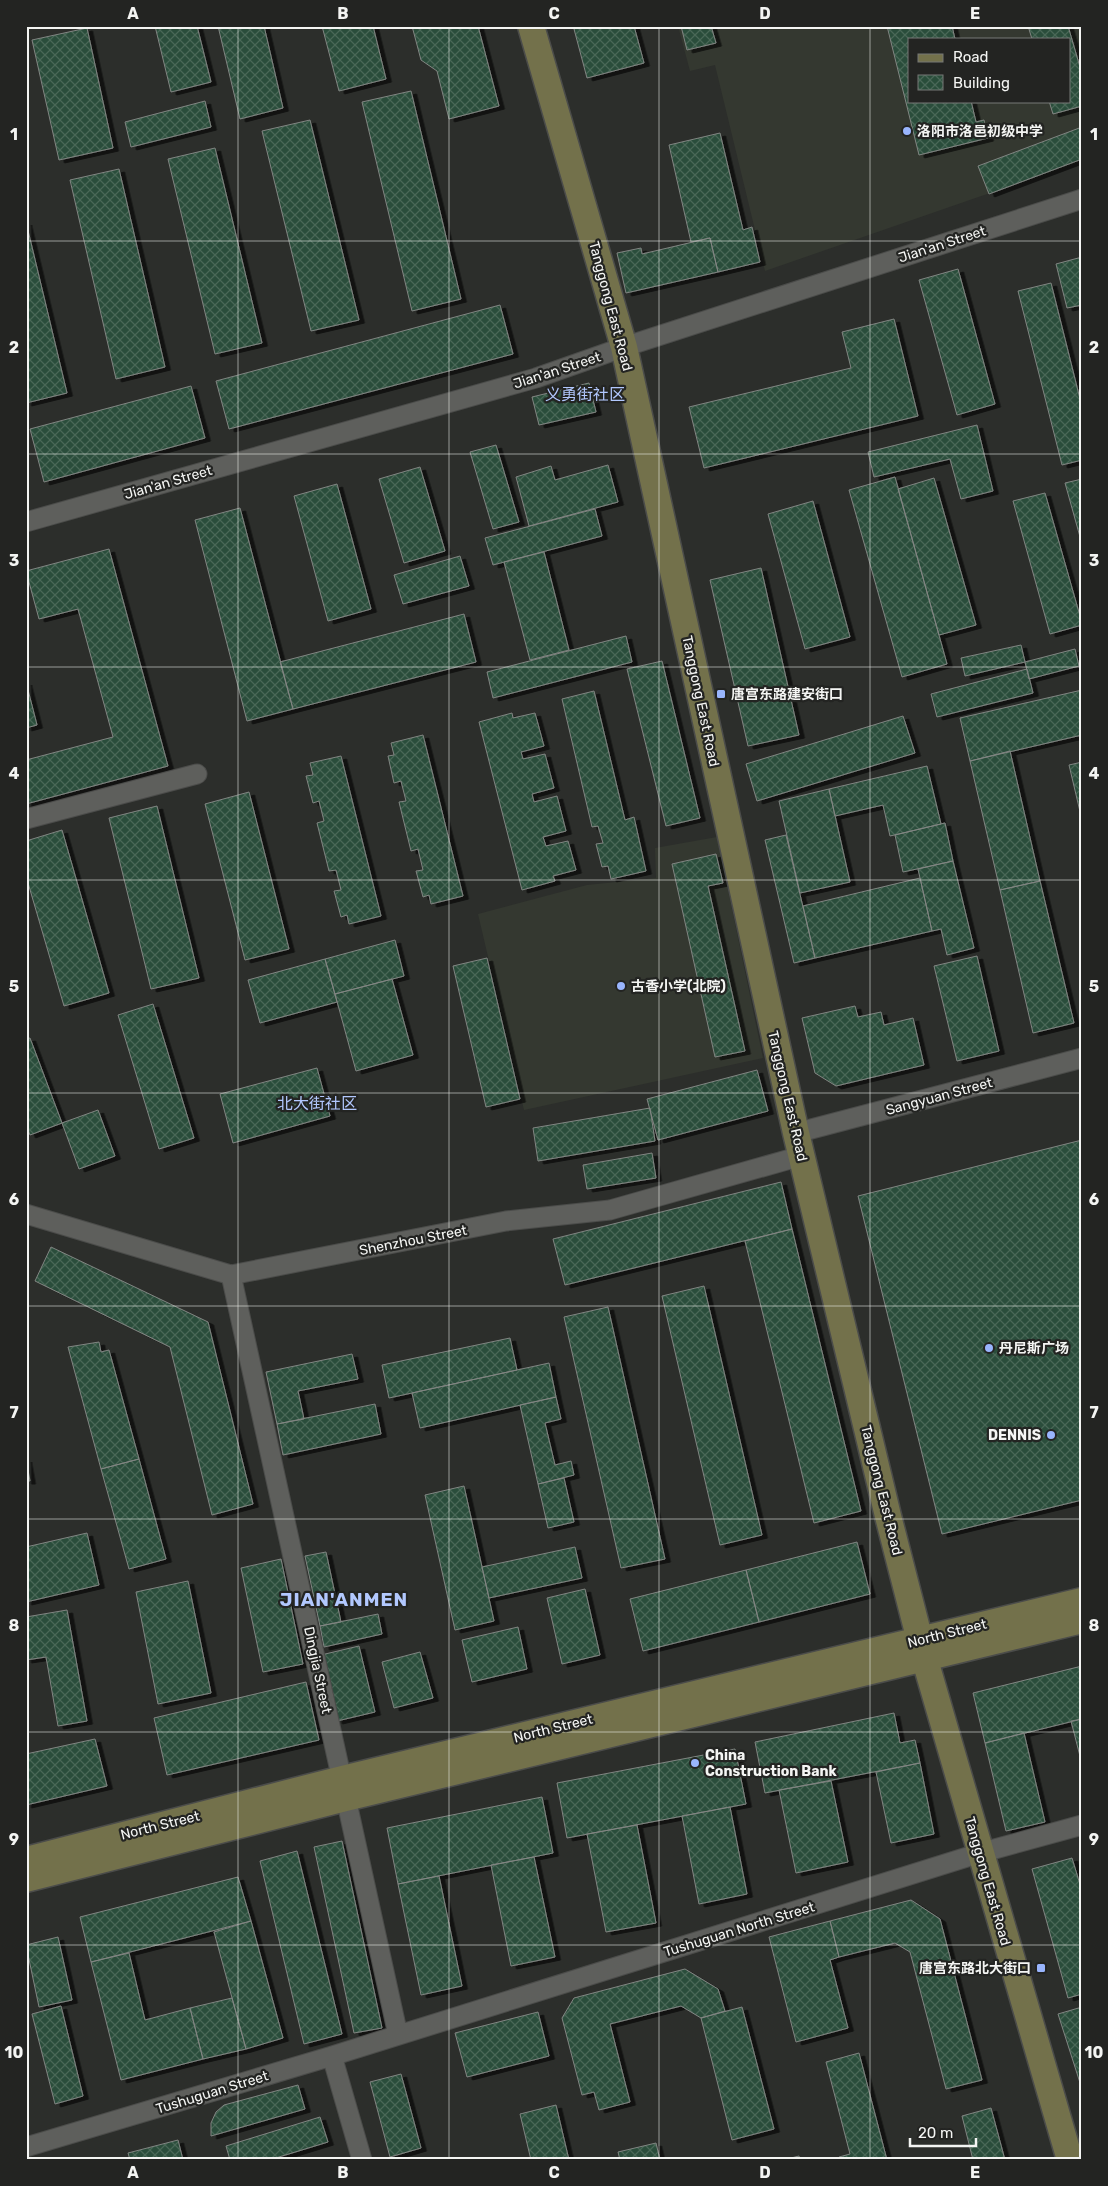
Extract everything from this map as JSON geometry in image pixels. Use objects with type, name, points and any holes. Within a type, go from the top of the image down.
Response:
[{"type":"street","name":"Tanggong East Road","points":[[531,26],[624,347],[799,1144],[888,1516],[922,1650],[1070,2160]]},
{"type":"street","name":"Jian'an Street","points":[[26,522],[536,378],[624,347],[1082,199]]},
{"type":"street","points":[[26,819],[196,774]]},
{"type":"street","name":"Sangyuan Street","points":[[799,1144],[1082,1058]]},
{"type":"street","name":"Shenzhou Street","points":[[26,1214],[231,1275],[506,1221],[610,1210],[799,1144]]},
{"type":"street","name":"Dingjia Street","points":[[231,1275],[398,2035]]},
{"type":"street","name":"North Street","points":[[922,1650],[1082,1601]]},
{"type":"street","name":"North Street","points":[[26,1860],[344,1788],[922,1650],[1082,1620]]},
{"type":"street","name":"North Street","points":[[26,1879],[344,1788]]},
{"type":"street","name":"Tushuguan North Street","points":[[398,2035],[980,1853],[1082,1826]]},
{"type":"street","name":"Tushuguan Street","points":[[26,2148],[398,2035]]},
{"type":"street","points":[[332,2056],[362,2160]]},
{"type":"shaded area","name":"洛阳市洛邑初级中学","points":[[678,26],[1082,26],[1082,161],[765,271],[715,65],[690,71]]},
{"type":"shaded area","name":"古香小学(北院)","points":[[717,837],[763,1058],[524,1110],[478,914],[587,885],[656,878],[655,848]]},
{"type":"building","points":[[155,26],[197,26],[211,82],[171,92]]},
{"type":"building","points":[[218,26],[264,26],[283,108],[240,119]]},
{"type":"building","points":[[322,26],[373,26],[386,79],[339,91]]},
{"type":"building","points":[[412,26],[478,26],[499,106],[449,119],[437,71],[421,60]]},
{"type":"building","points":[[584,26],[634,26],[644,63],[587,78],[574,29]]},
{"type":"building","points":[[681,26],[711,26],[716,43],[687,50]]},
{"type":"building","points":[[887,26],[952,26],[955,38],[908,38],[908,102],[971,102],[976,122],[984,120],[988,138],[919,155]]},
{"type":"building","points":[[1028,26],[1068,26],[1082,74],[1082,106],[1053,114],[1049,102],[1070,102],[1070,38],[1032,38]]},
{"type":"building","points":[[87,28],[113,148],[59,160],[32,40]]},
{"type":"building","points":[[411,91],[461,299],[412,311],[362,102]]},
{"type":"building","points":[[205,101],[211,127],[131,147],[125,122]]},
{"type":"building","points":[[310,120],[359,320],[311,331],[262,131]]},
{"type":"building","points":[[1082,127],[1082,159],[989,194],[978,166]]},
{"type":"building","points":[[720,133],[743,230],[752,227],[760,262],[718,272],[710,238],[691,242],[669,145]]},
{"type":"building","points":[[215,148],[262,343],[215,354],[168,159]]},
{"type":"building","points":[[119,169],[165,367],[116,379],[70,180]]},
{"type":"building","points":[[26,222],[67,393],[26,403]]},
{"type":"building","points":[[710,238],[718,272],[626,293],[617,253],[641,248],[642,254]]},
{"type":"building","points":[[1082,257],[1082,305],[1067,308],[1056,264]]},
{"type":"building","points":[[958,269],[995,404],[957,415],[919,280]]},
{"type":"building","points":[[1051,283],[1082,407],[1082,460],[1062,465],[1018,291]]},
{"type":"building","points":[[500,305],[513,354],[229,429],[216,381]]},
{"type":"building","points":[[894,319],[918,416],[704,468],[689,407],[851,368],[842,332]]},
{"type":"building","points":[[589,383],[596,412],[539,425],[532,397]]},
{"type":"building","points":[[191,386],[205,438],[44,482],[30,429]]},
{"type":"building","points":[[977,425],[993,491],[961,499],[950,459],[874,477],[868,452]]},
{"type":"building","points":[[496,445],[519,522],[493,529],[470,452]]},
{"type":"building","points":[[608,465],[618,502],[529,526],[516,477],[551,466],[555,480]]},
{"type":"building","points":[[420,467],[445,551],[404,563],[379,479]]},
{"type":"building","points":[[895,477],[947,664],[902,677],[849,490]]},
{"type":"building","points":[[934,478],[976,625],[939,635],[898,489]]},
{"type":"building","points":[[1082,479],[1082,544],[1065,483]]},
{"type":"building","points":[[337,484],[371,609],[328,621],[294,496]]},
{"type":"building","points":[[1045,493],[1082,623],[1082,625],[1050,634],[1013,501]]},
{"type":"building","points":[[813,501],[850,637],[805,649],[768,514]]},
{"type":"building","points":[[240,508],[293,709],[247,721],[195,520]]},
{"type":"building","points":[[595,509],[602,536],[493,565],[485,538]]},
{"type":"building","points":[[109,549],[168,766],[26,804],[26,760],[113,737],[78,609],[39,619],[26,571]]},
{"type":"building","points":[[544,552],[569,650],[530,660],[504,562]]},
{"type":"building","points":[[460,556],[469,586],[403,604],[394,575]]},
{"type":"building","points":[[761,568],[799,735],[748,746],[710,580]]},
{"type":"building","points":[[464,614],[476,662],[293,709],[280,662]]},
{"type":"building","points":[[626,636],[632,662],[493,698],[487,672]]},
{"type":"building","points":[[1021,645],[1025,662],[965,676],[961,658]]},
{"type":"building","points":[[1075,649],[1079,666],[1029,679],[1025,662]]},
{"type":"building","points":[[662,661],[700,818],[666,826],[627,669]]},
{"type":"building","points":[[1027,669],[1033,693],[937,717],[931,694]]},
{"type":"building","points":[[26,682],[37,725],[26,728]]},
{"type":"building","points":[[1082,690],[1082,735],[970,761],[960,718]]},
{"type":"building","points":[[594,691],[625,820],[634,817],[646,871],[611,879],[608,866],[602,867],[596,844],[603,843],[598,826],[592,827],[562,699]]},
{"type":"building","points":[[512,713],[513,718],[535,713],[544,746],[521,752],[523,759],[545,754],[554,788],[532,794],[534,802],[557,796],[566,831],[543,837],[546,846],[568,841],[576,870],[553,876],[555,881],[522,890],[479,722]]},
{"type":"building","points":[[903,716],[915,753],[757,801],[746,764]]},
{"type":"building","points":[[423,735],[463,896],[431,904],[429,895],[423,897],[416,871],[423,870],[418,849],[411,851],[399,802],[406,801],[401,781],[394,783],[388,756],[394,755],[391,743]]},
{"type":"building","points":[[1010,751],[1040,881],[1000,890],[970,761]]},
{"type":"building","points":[[341,756],[381,916],[349,924],[347,915],[341,917],[334,891],[341,890],[336,870],[329,871],[317,823],[324,821],[319,801],[313,803],[306,776],[313,775],[310,763]]},
{"type":"building","points":[[1082,762],[1082,820],[1069,765]]},
{"type":"building","points":[[927,766],[941,824],[890,836],[883,805],[835,816],[829,789]]},
{"type":"building","points":[[829,789],[850,882],[800,893],[779,801]]},
{"type":"building","points":[[249,792],[289,949],[245,960],[205,804]]},
{"type":"building","points":[[157,806],[199,978],[151,989],[109,818]]},
{"type":"building","points":[[945,823],[953,861],[903,872],[895,835]]},
{"type":"building","points":[[62,830],[109,993],[64,1006],[26,876],[26,841]]},
{"type":"building","points":[[786,835],[815,958],[794,963],[765,840]]},
{"type":"building","points":[[716,854],[723,883],[708,886],[745,1051],[715,1057],[672,864]]},
{"type":"building","points":[[953,861],[974,948],[947,955],[941,929],[932,931],[918,869]]},
{"type":"building","points":[[920,878],[932,931],[815,958],[803,906]]},
{"type":"building","points":[[1040,881],[1074,1023],[1033,1033],[1000,890]]},
{"type":"building","points":[[395,940],[404,976],[335,994],[325,959]]},
{"type":"building","points":[[977,956],[999,1051],[957,1061],[934,966]]},
{"type":"building","points":[[487,958],[520,1099],[486,1107],[453,966]]},
{"type":"building","points":[[325,959],[337,1002],[260,1023],[248,980]]},
{"type":"building","points":[[392,979],[413,1055],[356,1071],[335,994]]},
{"type":"building","points":[[153,1004],[194,1138],[159,1149],[118,1015]]},
{"type":"building","points":[[855,1006],[858,1017],[881,1012],[884,1025],[913,1018],[924,1065],[836,1086],[815,1073],[802,1018]]},
{"type":"building","points":[[30,1038],[62,1123],[30,1135],[26,1125],[26,1039]]},
{"type":"building","points":[[317,1068],[330,1116],[233,1143],[220,1094]]},
{"type":"building","points":[[757,1070],[768,1111],[658,1140],[647,1099]]},
{"type":"building","points":[[650,1108],[655,1141],[538,1161],[533,1128]]},
{"type":"building","points":[[98,1110],[115,1156],[79,1169],[62,1123]]},
{"type":"building","name":"丹尼斯广场","points":[[1082,1140],[1082,1500],[942,1534],[858,1196]]},
{"type":"building","points":[[652,1153],[656,1178],[587,1189],[583,1165]]},
{"type":"building","points":[[781,1182],[792,1229],[565,1285],[553,1239]]},
{"type":"building","points":[[792,1229],[861,1511],[814,1523],[745,1241]]},
{"type":"building","points":[[51,1247],[208,1322],[253,1504],[212,1515],[170,1347],[35,1281]]},
{"type":"building","points":[[704,1286],[762,1535],[720,1545],[662,1296]]},
{"type":"building","points":[[608,1307],[665,1559],[621,1568],[564,1317]]},
{"type":"building","points":[[510,1338],[517,1370],[389,1398],[382,1365]]},
{"type":"building","points":[[99,1342],[101,1352],[109,1350],[139,1459],[101,1469],[68,1347]]},
{"type":"building","points":[[352,1354],[358,1379],[298,1391],[304,1419],[277,1424],[266,1372]]},
{"type":"building","points":[[549,1363],[556,1397],[420,1428],[412,1393]]},
{"type":"building","points":[[556,1397],[561,1419],[545,1423],[555,1465],[571,1461],[574,1475],[538,1484],[520,1405]]},
{"type":"building","points":[[375,1404],[381,1434],[283,1455],[277,1424]]},
{"type":"building","points":[[26,1459],[30,1481],[26,1481]]},
{"type":"building","points":[[139,1459],[166,1559],[129,1569],[101,1469]]},
{"type":"building","points":[[564,1478],[574,1522],[548,1528],[538,1484]]},
{"type":"building","points":[[464,1486],[494,1621],[455,1630],[425,1495]]},
{"type":"building","points":[[87,1533],[99,1585],[26,1602],[26,1547]]},
{"type":"building","points":[[857,1542],[870,1594],[759,1622],[746,1570]]},
{"type":"building","points":[[575,1547],[582,1578],[489,1598],[482,1567]]},
{"type":"building","points":[[326,1552],[341,1622],[320,1626],[305,1556]]},
{"type":"building","points":[[281,1559],[303,1664],[263,1672],[241,1568]]},
{"type":"building","points":[[746,1570],[759,1622],[643,1651],[630,1599]]},
{"type":"building","points":[[188,1581],[211,1693],[158,1704],[136,1592]]},
{"type":"building","points":[[585,1589],[600,1655],[562,1664],[547,1598]]},
{"type":"building","points":[[67,1610],[87,1721],[58,1726],[46,1657],[26,1660],[26,1617]]},
{"type":"building","points":[[378,1614],[382,1634],[324,1647],[320,1626]]},
{"type":"building","points":[[518,1627],[527,1669],[472,1682],[462,1640]]},
{"type":"building","points":[[359,1646],[375,1712],[337,1721],[321,1655]]},
{"type":"building","points":[[420,1652],[433,1698],[394,1708],[382,1662]]},
{"type":"building","points":[[1082,1666],[1082,1719],[985,1743],[973,1693]]},
{"type":"building","points":[[306,1682],[319,1740],[167,1775],[154,1718]]},
{"type":"building","points":[[894,1713],[900,1743],[915,1740],[920,1763],[765,1793],[755,1742]]},
{"type":"building","points":[[1082,1719],[1082,1764],[1071,1721]]},
{"type":"building","points":[[1024,1733],[1045,1822],[1006,1831],[985,1743]]},
{"type":"building","points":[[95,1739],[107,1786],[26,1805],[26,1754]]},
{"type":"building","points":[[735,1749],[746,1804],[567,1838],[557,1783]]},
{"type":"building","points":[[920,1763],[934,1834],[891,1843],[876,1772]]},
{"type":"building","points":[[831,1781],[848,1862],[796,1873],[779,1790]]},
{"type":"building","points":[[542,1797],[553,1853],[398,1884],[387,1828]]},
{"type":"building","points":[[730,1807],[747,1894],[699,1904],[682,1816]]},
{"type":"building","points":[[637,1825],[656,1923],[606,1932],[587,1834]]},
{"type":"building","points":[[342,1841],[382,2028],[354,2033],[314,1847]]},
{"type":"building","points":[[297,1851],[342,2034],[304,2044],[260,1861]]},
{"type":"building","points":[[534,1857],[555,1957],[511,1966],[491,1865]]},
{"type":"building","points":[[1072,1858],[1082,1891],[1082,1994],[1068,1998],[1032,1869]]},
{"type":"building","points":[[439,1876],[462,1986],[421,1995],[398,1884]]},
{"type":"building","points":[[238,1877],[251,1921],[91,1962],[80,1917]]},
{"type":"building","points":[[911,1900],[940,1919],[982,2080],[946,2089],[910,1952],[895,1943],[839,1957],[830,1921]]},
{"type":"building","points":[[251,1921],[283,2038],[246,2049],[214,1932]]},
{"type":"building","points":[[830,1921],[839,1957],[830,1960],[848,2028],[796,2042],[769,1937]]},
{"type":"building","points":[[58,1937],[72,2000],[39,2007],[26,1945]]},
{"type":"building","points":[[129,1953],[145,2020],[190,2008],[203,2059],[121,2080],[91,1962]]},
{"type":"building","points":[[685,1969],[718,1989],[725,2011],[701,2018],[681,2006],[610,2024],[630,2102],[599,2110],[594,2092],[582,2095],[562,2018],[574,1998]]},
{"type":"building","points":[[232,1998],[246,2049],[203,2059],[190,2008]]},
{"type":"building","points":[[61,2006],[83,2096],[55,2104],[32,2014]]},
{"type":"building","points":[[742,2007],[774,2129],[732,2140],[701,2018]]},
{"type":"building","points":[[1082,2007],[1082,2089],[1058,2014]]},
{"type":"building","points":[[538,2012],[549,2056],[467,2077],[455,2033]]},
{"type":"building","points":[[859,2053],[887,2160],[840,2160],[839,2157],[850,2154],[826,2062]]},
{"type":"building","points":[[401,2074],[421,2148],[390,2157],[370,2082]]},
{"type":"building","points":[[298,2085],[305,2109],[211,2136],[211,2123],[216,2112],[224,2105]]},
{"type":"building","points":[[556,2105],[569,2160],[531,2160],[520,2114]]},
{"type":"building","points":[[991,2108],[1005,2160],[973,2160],[962,2116]]},
{"type":"building","points":[[320,2117],[328,2142],[269,2160],[230,2160],[226,2146]]},
{"type":"building","points":[[178,2140],[183,2160],[130,2160],[128,2153]]},
{"type":"building","points":[[656,2143],[660,2160],[620,2160],[618,2152]]},
{"type":"building","points":[[799,2156],[800,2160],[783,2160]]},
{"type":"place","name":"洛阳市洛邑初级中学","points":[[907,131]]},
{"type":"place","name":"唐宫东路建安街口","points":[[721,694]]},
{"type":"place","name":"古香小学(北院)","points":[[621,986]]},
{"type":"place","name":"丹尼斯广场","points":[[989,1348]]},
{"type":"place","name":"DENNIS","points":[[1051,1435]]},
{"type":"place","name":"China Construction Bank","points":[[695,1763]]},
{"type":"place","name":"唐宫东路北大街口","points":[[1041,1968]]},
{"type":"district","name":"义勇街社区","points":[[585,394]]},
{"type":"district","name":"北大街社区","points":[[317,1103]]},
{"type":"district","name":"JIAN'ANMEN","points":[[344,1599]]}]
